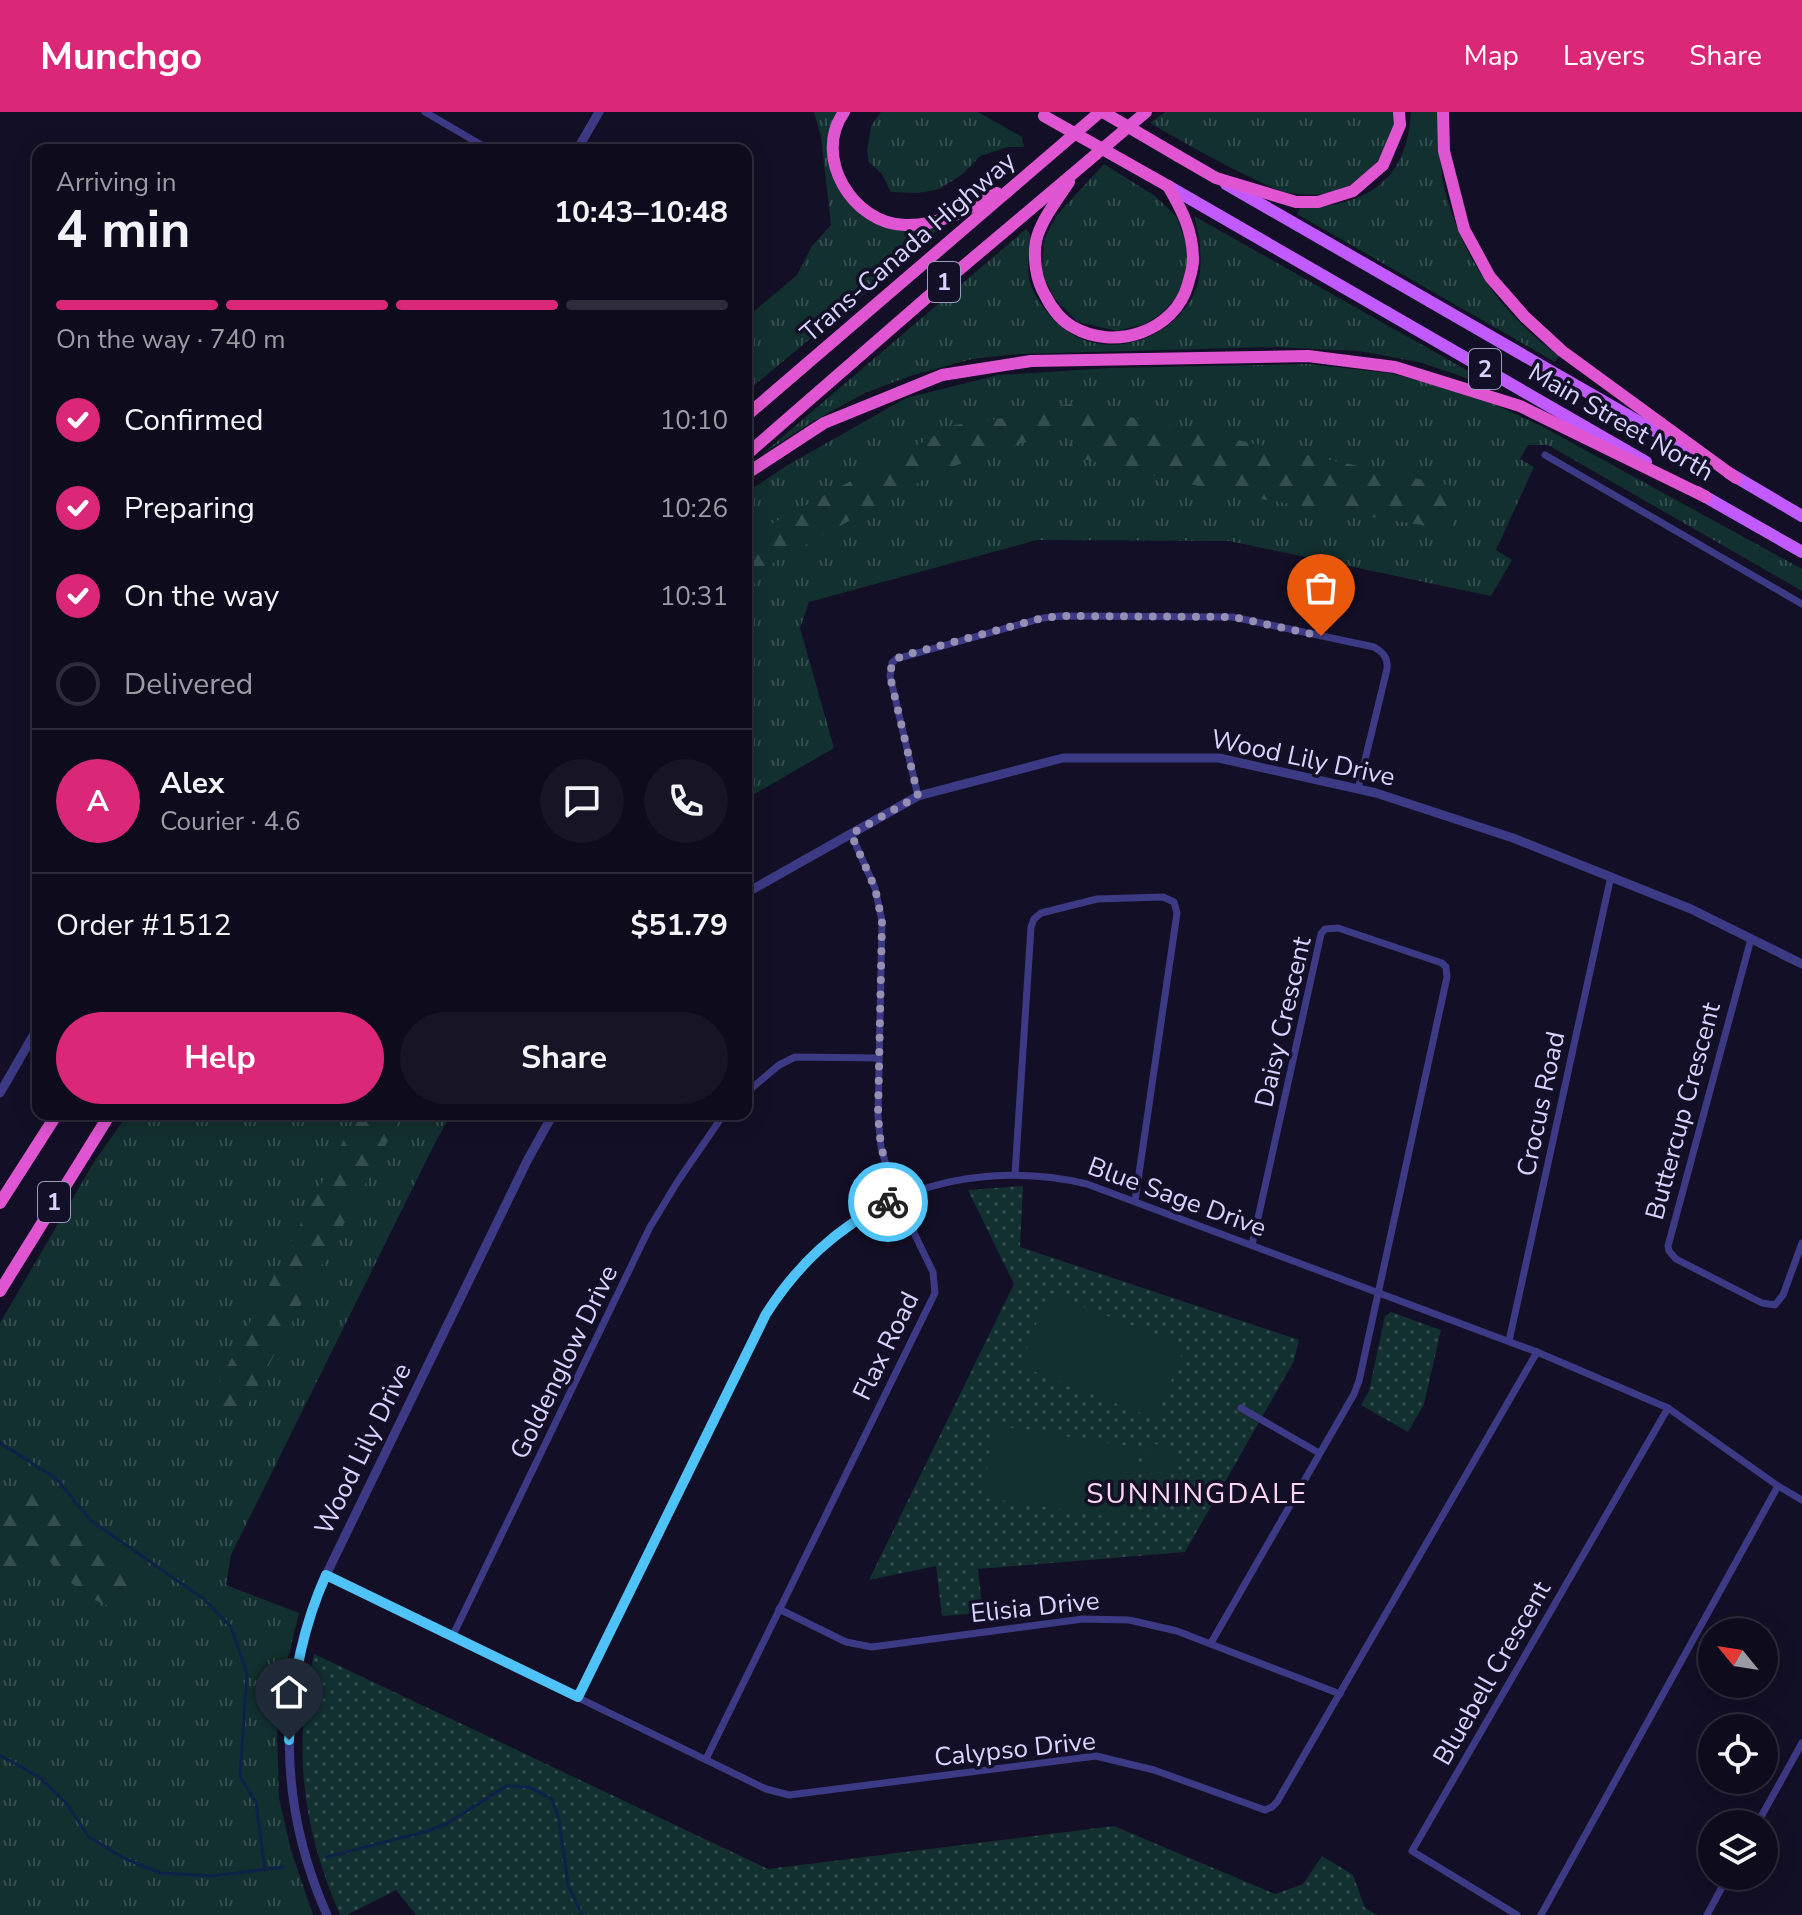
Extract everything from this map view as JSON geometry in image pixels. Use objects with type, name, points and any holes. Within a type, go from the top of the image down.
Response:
[{"type":"highway","points":[[844,112],[834,135],[833,156],[837,175],[858,205],[871,216],[905,225],[952,217],[1024,177]]},
{"type":"highway","name":"Trans-Canada Highway","points":[[752,411],[1102,112]]},
{"type":"highway","name":"2","points":[[1102,112],[1216,178]]},
{"type":"highway","name":"Trans-Canada Highway","points":[[752,450],[1146,112]]},
{"type":"highway","points":[[1216,178],[1296,202],[1318,202],[1353,191],[1383,165],[1400,125],[1399,112]]},
{"type":"highway","points":[[1443,112],[1444,151],[1464,229],[1490,277],[1525,317],[1562,351],[1736,478]]},
{"type":"highway","name":"2","points":[[1041,114],[1168,186]]},
{"type":"highway","points":[[1077,170],[1049,213],[1036,240],[1035,258],[1039,285],[1053,309],[1071,326],[1093,335],[1115,338],[1142,333],[1168,317],[1184,298],[1194,264],[1192,244],[1184,212],[1168,186]]},
{"type":"highway","points":[[752,470],[824,423],[942,375],[1031,361],[1308,356],[1395,367],[1520,406],[1706,497]]},
{"type":"highway","name":"1","points":[[0,1203],[53,1120]]},
{"type":"highway","name":"1","points":[[0,1291],[106,1120]]},
{"type":"main road","name":"Main Street North","points":[[1216,178],[1802,516]]},
{"type":"main road","name":"Main Street North","points":[[1168,186],[1802,552]]},
{"type":"street","points":[[425,112],[480,144]]},
{"type":"street","points":[[580,144],[599,112]]},
{"type":"street","points":[[1545,455],[1802,604]]},
{"type":"street","points":[[918,796],[890,676],[892,663],[896,659],[1060,616],[1233,617],[1374,647],[1385,656],[1387,669],[1358,789]]},
{"type":"street","name":"Wood Lily Drive","points":[[752,890],[918,796],[1072,757],[1219,758],[1358,789],[1513,838],[1691,909],[1802,964]]},
{"type":"street","name":"Flax Road","points":[[706,1759],[935,1293],[933,1272],[897,1198],[879,1131],[881,913],[872,879],[851,834]]},
{"type":"street","name":"Crocus Road","points":[[1509,1341],[1611,876]]},
{"type":"street","points":[[1015,1174],[1034,919],[1041,913],[1097,899],[1163,897],[1174,902],[1177,913],[1135,1201]]},
{"type":"street","name":"Daisy Crescent","points":[[1252,1245],[1321,934],[1325,929],[1338,928],[1437,960],[1446,967],[1447,977],[1379,1292]]},
{"type":"street","name":"Buttercup Crescent","points":[[1751,939],[1668,1246],[1676,1259],[1769,1305],[1775,1305],[1783,1295],[1802,1243]]},
{"type":"street","points":[[0,1093],[32,1037]]},
{"type":"street","points":[[752,1088],[779,1065],[795,1057],[878,1058]]},
{"type":"street","name":"Wood Lily Drive","points":[[327,1915],[300,1838],[290,1773],[289,1740],[294,1679],[311,1610],[527,1161],[550,1120]]},
{"type":"street","name":"Goldenglow Drive","points":[[453,1635],[650,1227],[720,1120]]},
{"type":"street","name":"Blue Sage Drive","points":[[578,1697],[758,1328],[794,1273],[826,1243],[856,1221],[897,1198],[965,1178],[1015,1174],[1079,1182],[1509,1341],[1668,1408],[1802,1500]]},
{"type":"street","points":[[1211,1643],[1357,1387],[1379,1292]]},
{"type":"street","name":"Calypso Drive","points":[[326,1575],[766,1789],[789,1795],[1096,1756],[1154,1770],[1265,1810],[1277,1802],[1537,1352]]},
{"type":"street","points":[[1241,1408],[1319,1453]]},
{"type":"street","name":"Bluebell Crescent","points":[[1517,1915],[1412,1851],[1668,1408]]},
{"type":"street","points":[[1541,1915],[1778,1486]]},
{"type":"street","name":"Elisia Drive","points":[[779,1609],[846,1642],[872,1647],[1083,1619],[1129,1620],[1177,1631],[1340,1694]]},
{"type":"street","points":[[1765,1810],[1802,1743]]},
{"type":"street","points":[[1707,1915],[1720,1890]]},
{"type":"green space","points":[[814,112],[840,112],[833,130],[843,176],[872,214],[939,227],[905,260],[752,387],[752,313],[797,275],[812,246],[831,225],[821,137]]},
{"type":"green space","points":[[881,112],[978,112],[1022,137],[1024,147],[1008,147],[980,156],[963,174],[939,189],[918,193],[891,192],[882,174],[869,162],[867,151],[871,126]]},
{"type":"green space","points":[[1165,112],[1395,112],[1395,120],[1386,149],[1363,176],[1334,192],[1312,195],[1284,192],[1267,185],[1150,123]]},
{"type":"green space","points":[[1411,112],[1438,112],[1444,187],[1464,245],[1505,306],[1539,341],[1559,356],[1555,362],[1297,214],[1300,208],[1345,202],[1379,186],[1392,173],[1401,156]]},
{"type":"green space","points":[[1104,164],[1155,196],[1176,216],[1186,243],[1188,271],[1178,295],[1162,313],[1145,324],[1117,331],[1078,322],[1055,299],[1042,274],[1044,239],[1057,215]]},
{"type":"green space","points":[[1194,216],[1486,381],[1484,385],[1419,362],[1359,351],[1276,347],[1018,354],[972,359],[913,375],[865,393],[761,455],[1026,229],[1030,234],[1030,283],[1045,309],[1067,331],[1084,340],[1103,344],[1141,340],[1158,332],[1187,306],[1196,290],[1201,256]]},
{"type":"green space","points":[[1307,364],[1389,373],[1434,384],[1492,403],[1545,428],[1802,569],[1802,591],[1548,445],[1528,445],[1520,459],[1534,467],[1496,550],[1512,560],[1491,596],[1229,541],[1037,540],[809,602],[800,628],[834,748],[752,796],[752,489],[786,466],[906,398],[998,375],[1110,368]]},
{"type":"green space","points":[[1069,404],[1461,488],[1452,530],[1242,496],[1061,454],[1075,441],[1068,428],[939,471],[766,567],[752,587],[752,538],[762,529],[954,425]]},
{"type":"green space","points":[[124,1120],[448,1120],[231,1555],[226,1585],[299,1613],[283,1678],[277,1729],[279,1798],[291,1850],[313,1915],[0,1915],[0,1323],[94,1162]]},
{"type":"green space","points":[[354,1120],[399,1120],[243,1414],[212,1417],[208,1404]]},
{"type":"green space","points":[[1023,1186],[1020,1247],[1299,1340],[1294,1361],[1185,1552],[978,1569],[983,1613],[942,1616],[936,1566],[869,1580],[1014,1284],[968,1190]]},
{"type":"green space","points":[[1048,1293],[1185,1346],[1156,1419],[1020,1366]]},
{"type":"green space","points":[[1391,1312],[1441,1330],[1424,1404],[1408,1432],[1361,1405],[1369,1391],[1385,1316]]},
{"type":"green space","points":[[994,1425],[1140,1448],[1129,1520],[982,1497]]},
{"type":"green space","points":[[1148,1443],[1176,1448],[1165,1509],[1137,1504]]},
{"type":"green space","points":[[39,1481],[94,1540],[140,1570],[131,1616],[90,1598],[59,1573],[38,1545],[28,1550],[23,1567],[0,1601],[0,1520],[23,1486]]},
{"type":"green space","points":[[314,1654],[768,1869],[1114,1826],[1275,1894],[1303,1884],[1322,1856],[1353,1875],[1365,1908],[1377,1915],[416,1915],[396,1890],[347,1915],[340,1915],[317,1850],[304,1787],[303,1722]]},
{"type":"waterway","points":[[0,1443],[57,1479],[90,1520],[204,1599],[231,1627],[247,1673],[240,1777],[256,1802],[265,1870]]},
{"type":"waterway","points":[[0,1755],[39,1777],[66,1803],[89,1837],[124,1858],[160,1873],[212,1876],[283,1867]]},
{"type":"waterway","points":[[327,1857],[428,1831],[448,1823],[506,1786],[529,1787],[552,1799],[559,1820],[568,1885],[582,1915]]},
{"type":"way so far","points":[[888,1202],[897,1198],[881,1147],[878,1116],[882,921],[869,871],[851,834],[918,796],[890,676],[892,663],[901,656],[1051,617],[1233,617],[1321,636]]},
{"type":"district","name":"SUNNINGDALE","points":[[1197,1494]]},
{"type":"route","points":[[289,1740],[294,1679],[311,1610],[326,1575],[578,1697],[766,1314],[794,1273],[826,1243],[888,1202]]}]
